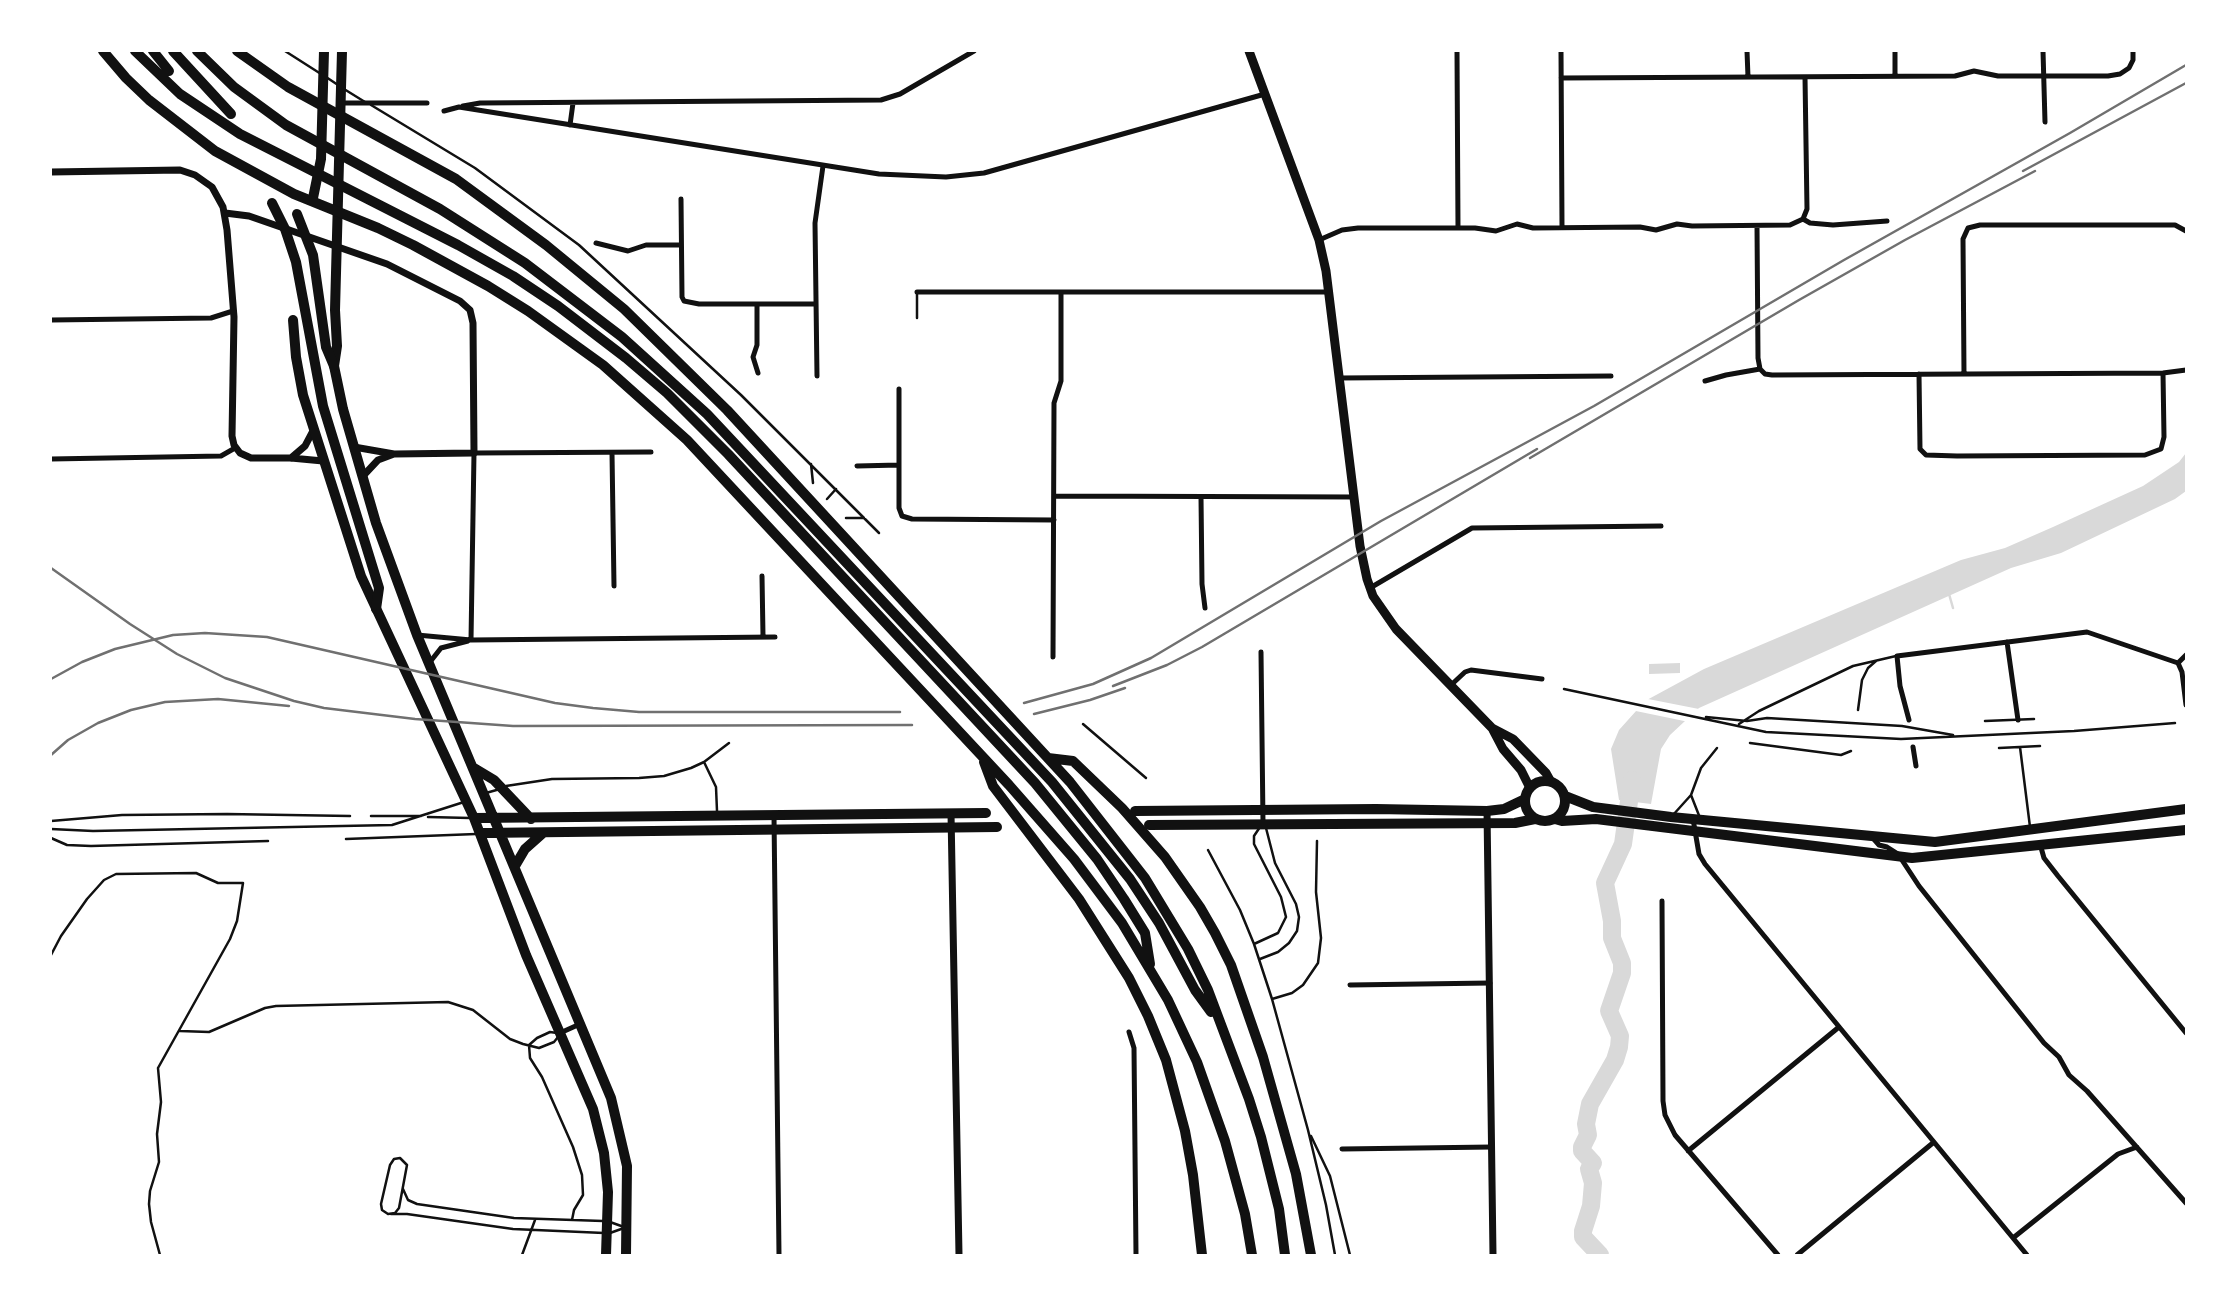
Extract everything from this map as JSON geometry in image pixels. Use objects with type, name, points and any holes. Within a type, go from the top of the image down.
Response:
[{"type":"highway","points":[[103,51],[149,100],[190,134],[251,172],[295,194],[378,228],[456,267],[518,304],[603,365],[687,440],[1009,785],[1074,859],[1122,923],[1182,1030],[1212,1102],[1236,1177],[1252,1255]]},
{"type":"highway","points":[[135,51],[180,94],[240,134],[458,245],[513,276],[558,306],[636,366],[721,447],[1035,783],[1097,859],[1145,933],[1151,971]]},
{"type":"highway","points":[[153,51],[170,71]]},
{"type":"highway","points":[[173,51],[231,114]]},
{"type":"highway","points":[[197,51],[234,87],[285,125],[440,209],[504,249],[586,308],[707,414],[1052,782],[1115,858],[1159,923],[1195,990],[1220,1023]]},
{"type":"highway","points":[[237,51],[288,86],[456,179],[546,245],[624,309],[727,410],[1070,782],[1132,858],[1188,949],[1208,990],[1261,1137],[1279,1209],[1285,1255]]},
{"type":"highway","points":[[313,198],[321,159],[324,51]]},
{"type":"highway","points":[[334,366],[337,346],[342,51]]},
{"type":"highway","points":[[272,204],[285,229],[296,262],[323,406],[379,588],[376,609]]},
{"type":"highway","points":[[297,214],[313,255],[326,347],[334,366],[343,409],[376,523],[417,635],[611,1098],[627,1166],[625,1255]]},
{"type":"highway","points":[[293,320],[303,395],[361,576],[474,818],[527,955],[593,1110],[604,1153],[608,1192],[606,1255]]},
{"type":"highway","points":[[982,757],[993,786],[1079,899],[1129,978],[1166,1060],[1190,1155],[1202,1255]]},
{"type":"highway","points":[[1048,758],[1073,761],[1122,808],[1165,857],[1205,916],[1231,965],[1263,1057],[1296,1174],[1311,1255]]},
{"type":"highway","points":[[474,768],[494,780],[531,819]]},
{"type":"highway","points":[[1535,819],[1527,810],[1525,799],[1530,788],[1539,782],[1551,782],[1557,785],[1565,796],[1593,807],[1697,820],[1935,842],[2186,809]]},
{"type":"highway","points":[[1555,819],[1565,807],[1565,796]]},
{"type":"highway","points":[[1135,811],[1487,811],[1504,809],[1525,799]]},
{"type":"highway","points":[[474,818],[986,813]]},
{"type":"highway","points":[[1149,825],[1488,824],[1523,823],[1535,819],[1591,819],[1901,858],[1928,858],[2181,831],[2186,838]]},
{"type":"highway","points":[[480,833],[997,827]]},
{"type":"highway","points":[[515,866],[524,849],[543,833]]},
{"type":"main road","points":[[1249,51],[1319,240],[1330,292],[1360,546],[1370,588],[1380,608],[1396,629],[1492,728],[1530,788]]},
{"type":"main road","points":[[1492,728],[1513,739],[1546,773],[1551,782]]},
{"type":"street","points":[[444,111],[481,103],[888,99],[974,51]]},
{"type":"street","points":[[1457,51],[1458,228]]},
{"type":"street","points":[[1561,51],[1562,227]]},
{"type":"street","points":[[1747,51],[1748,77]]},
{"type":"street","points":[[1895,51],[1895,76]]},
{"type":"street","points":[[2043,51],[2045,122]]},
{"type":"street","points":[[1561,78],[1960,76],[1974,71],[1998,76],[2108,76],[2123,72],[2133,63],[2133,51]]},
{"type":"street","points":[[1319,240],[1349,229],[1496,230],[1514,224],[1533,228],[1640,227],[1656,230],[1677,223],[1692,226],[1790,225],[1802,219],[1806,212],[1805,77]]},
{"type":"street","points":[[459,107],[823,166],[887,175],[946,177],[984,173],[1265,94]]},
{"type":"street","points":[[342,103],[427,103]]},
{"type":"street","points":[[570,125],[573,103]]},
{"type":"street","points":[[817,376],[816,220],[823,166]]},
{"type":"street","points":[[51,172],[186,171],[212,187],[225,213],[233,311],[232,436],[235,448],[251,458],[323,461]]},
{"type":"street","points":[[681,200],[684,300],[694,304],[816,304]]},
{"type":"street","points":[[225,213],[245,214],[373,259],[425,282],[460,301],[470,310],[473,329],[474,453],[471,640]]},
{"type":"street","points":[[1802,219],[1824,225],[1887,221]]},
{"type":"street","points":[[1964,374],[1963,239],[1968,228],[1980,225],[2175,225],[2185,230]]},
{"type":"street","points":[[1757,226],[1760,369]]},
{"type":"street","points":[[596,243],[628,251],[646,245],[681,244]]},
{"type":"street","points":[[917,292],[1330,292]]},
{"type":"street","points":[[1053,657],[1054,399],[1060,384],[1061,292]]},
{"type":"street","points":[[757,304],[757,345],[753,357],[758,373]]},
{"type":"street","points":[[51,320],[211,318],[233,311]]},
{"type":"street","points":[[1705,382],[1760,369],[1768,374],[2164,373],[2186,370]]},
{"type":"street","points":[[1919,374],[1920,449],[1926,455],[1957,456],[2145,455],[2161,449],[2164,437],[2164,373]]},
{"type":"street","points":[[1340,378],[1611,376]]},
{"type":"street","points":[[899,389],[899,508],[902,516],[912,519],[1054,520]]},
{"type":"street","points":[[291,458],[305,446],[314,429]]},
{"type":"street","points":[[354,447],[394,454],[651,452]]},
{"type":"street","points":[[51,459],[221,456],[235,448]]},
{"type":"street","points":[[612,453],[614,586]]},
{"type":"street","points":[[363,476],[378,460],[394,454]]},
{"type":"street","points":[[858,466],[899,464]]},
{"type":"street","points":[[1054,496],[1354,496]]},
{"type":"street","points":[[1201,497],[1202,584],[1205,608]]},
{"type":"street","points":[[1370,588],[1472,528],[1661,526]]},
{"type":"street","points":[[762,576],[763,636]]},
{"type":"street","points":[[1909,720],[1900,686],[1897,656],[2087,632],[2178,663],[2182,672],[2186,705]]},
{"type":"street","points":[[417,635],[471,640],[775,637]]},
{"type":"street","points":[[429,664],[441,648],[471,640]]},
{"type":"street","points":[[2007,642],[2018,720]]},
{"type":"street","points":[[1261,652],[1263,823]]},
{"type":"street","points":[[2178,663],[2186,655]]},
{"type":"street","points":[[1450,686],[1465,672],[1473,670],[1542,679]]},
{"type":"street","points":[[1913,747],[1916,766]]},
{"type":"street","points":[[1487,811],[1493,1255]]},
{"type":"street","points":[[951,813],[959,1255]]},
{"type":"street","points":[[774,816],[779,1255]]},
{"type":"street","points":[[1697,820],[1699,854],[1705,864],[2027,1255]]},
{"type":"street","points":[[1872,837],[1879,845],[1891,849],[1901,858],[1919,886],[2044,1042],[2059,1057],[2069,1075],[2186,1203]]},
{"type":"street","points":[[2040,844],[2044,858],[2186,1033]]},
{"type":"street","points":[[1662,901],[1663,1108],[1671,1129],[1777,1255]]},
{"type":"street","points":[[1350,985],[1490,984]]},
{"type":"street","points":[[560,1033],[580,1024]]},
{"type":"street","points":[[1689,1151],[1839,1027]]},
{"type":"street","points":[[1129,1032],[1135,1048],[1136,1255]]},
{"type":"street","points":[[1797,1255],[1934,1142]]},
{"type":"street","points":[[1342,1149],[1492,1147]]},
{"type":"street","points":[[2013,1238],[2118,1154],[2137,1147]]},
{"type":"lane","points":[[285,51],[475,168],[579,244],[636,295],[879,533]]},
{"type":"lane","points":[[917,292],[917,318]]},
{"type":"lane","points":[[811,464],[813,483]]},
{"type":"lane","points":[[827,499],[836,489]]},
{"type":"lane","points":[[846,518],[864,518]]},
{"type":"lane","points":[[1739,724],[1759,711],[1844,670],[1897,656]]},
{"type":"lane","points":[[1858,710],[1862,678],[1878,659]]},
{"type":"lane","points":[[1564,689],[1766,732],[1901,740],[2175,723]]},
{"type":"lane","points":[[1692,715],[1747,721],[1767,719],[1902,726],[1959,736]]},
{"type":"lane","points":[[1985,721],[2034,719]]},
{"type":"lane","points":[[1083,724],[1146,778]]},
{"type":"lane","points":[[51,829],[93,831],[392,825],[439,812],[521,783],[552,779],[650,778],[676,773],[704,762],[729,743]]},
{"type":"lane","points":[[1750,744],[1841,755],[1851,751]]},
{"type":"lane","points":[[1999,748],[2040,746]]},
{"type":"lane","points":[[2020,747],[2031,831]]},
{"type":"lane","points":[[1671,817],[1691,795],[1701,768],[1717,748]]},
{"type":"lane","points":[[704,762],[716,787],[718,817]]},
{"type":"lane","points":[[1691,795],[1697,820]]},
{"type":"lane","points":[[51,821],[121,815],[350,816]]},
{"type":"lane","points":[[371,816],[474,818]]},
{"type":"lane","points":[[1254,944],[1278,933],[1286,917],[1281,897],[1254,844],[1254,836],[1263,823],[1270,836],[1275,863],[1296,904],[1299,917],[1297,931],[1289,943],[1259,959]]},
{"type":"lane","points":[[346,839],[480,833]]},
{"type":"lane","points":[[51,838],[67,845],[91,846],[268,841]]},
{"type":"lane","points":[[1272,999],[1285,996],[1303,985],[1318,963],[1321,938],[1316,892],[1317,841]]},
{"type":"lane","points":[[1208,850],[1230,890],[1254,944],[1272,999],[1308,1130],[1335,1255]]},
{"type":"lane","points":[[51,955],[87,899],[104,880],[116,874],[196,873],[218,883],[243,883],[240,910],[230,939],[158,1068],[161,1102],[157,1134],[159,1162],[150,1191],[149,1207],[160,1255]]},
{"type":"lane","points":[[180,1031],[209,1032],[265,1008],[276,1006],[448,1002],[472,1010],[510,1039],[529,1045],[540,1048],[554,1042],[560,1033],[550,1032],[529,1045]]},
{"type":"lane","points":[[529,1045],[530,1058],[573,1147],[584,1181],[583,1195],[574,1210],[572,1220]]},
{"type":"lane","points":[[1308,1130],[1330,1176],[1350,1255]]},
{"type":"lane","points":[[391,1214],[399,1208],[407,1165],[397,1158],[390,1165],[381,1204],[385,1213],[391,1214],[407,1214],[531,1230],[607,1234],[627,1228]]},
{"type":"lane","points":[[403,1189],[408,1200],[417,1204],[535,1220],[607,1221],[627,1228]]},
{"type":"lane","points":[[522,1255],[535,1220]]},
{"type":"shaded area","points":[[2186,453],[2186,491],[2175,499],[2061,553],[2011,568],[1699,708],[1670,735],[1661,749],[1651,804],[1619,800],[1611,749],[1619,730],[1645,701],[1704,669],[1961,560],[2005,548],[2143,486],[2179,462]]},
{"type":"shaded area","points":[[1680,663],[1680,673],[1649,674],[1649,664]]},
{"type":"pier","points":[[1643,698],[1704,710],[1689,722],[1631,710]]},
{"type":"waterway","points":[[1949,594],[1953,608]]},
{"type":"waterway","points":[[1600,1255],[1583,1237],[1591,1206],[1593,1183],[1589,1169],[1593,1163],[1582,1151],[1582,1147],[1588,1135],[1586,1124],[1590,1104],[1615,1060],[1619,1047],[1620,1036],[1609,1011],[1622,973],[1622,963],[1612,938],[1612,921],[1605,883],[1623,844],[1632,780]]},
{"type":"railway","points":[[1024,703],[1093,684],[1151,658],[1381,521],[1594,406],[2186,65]]},
{"type":"railway","points":[[2023,171],[2186,83]]},
{"type":"railway","points":[[1530,458],[1799,300],[2035,171]]},
{"type":"railway","points":[[1113,686],[1167,665],[1202,647],[1537,449]]},
{"type":"railway","points":[[51,568],[177,654],[225,678],[324,708],[415,719],[513,726],[912,725]]},
{"type":"railway","points":[[51,679],[82,662],[115,649],[173,635],[205,633],[267,637],[555,703],[593,708],[639,712],[900,712]]},
{"type":"railway","points":[[1034,714],[1125,688]]},
{"type":"railway","points":[[51,755],[68,740],[98,723],[131,710],[165,702],[218,699],[289,706]]}]
